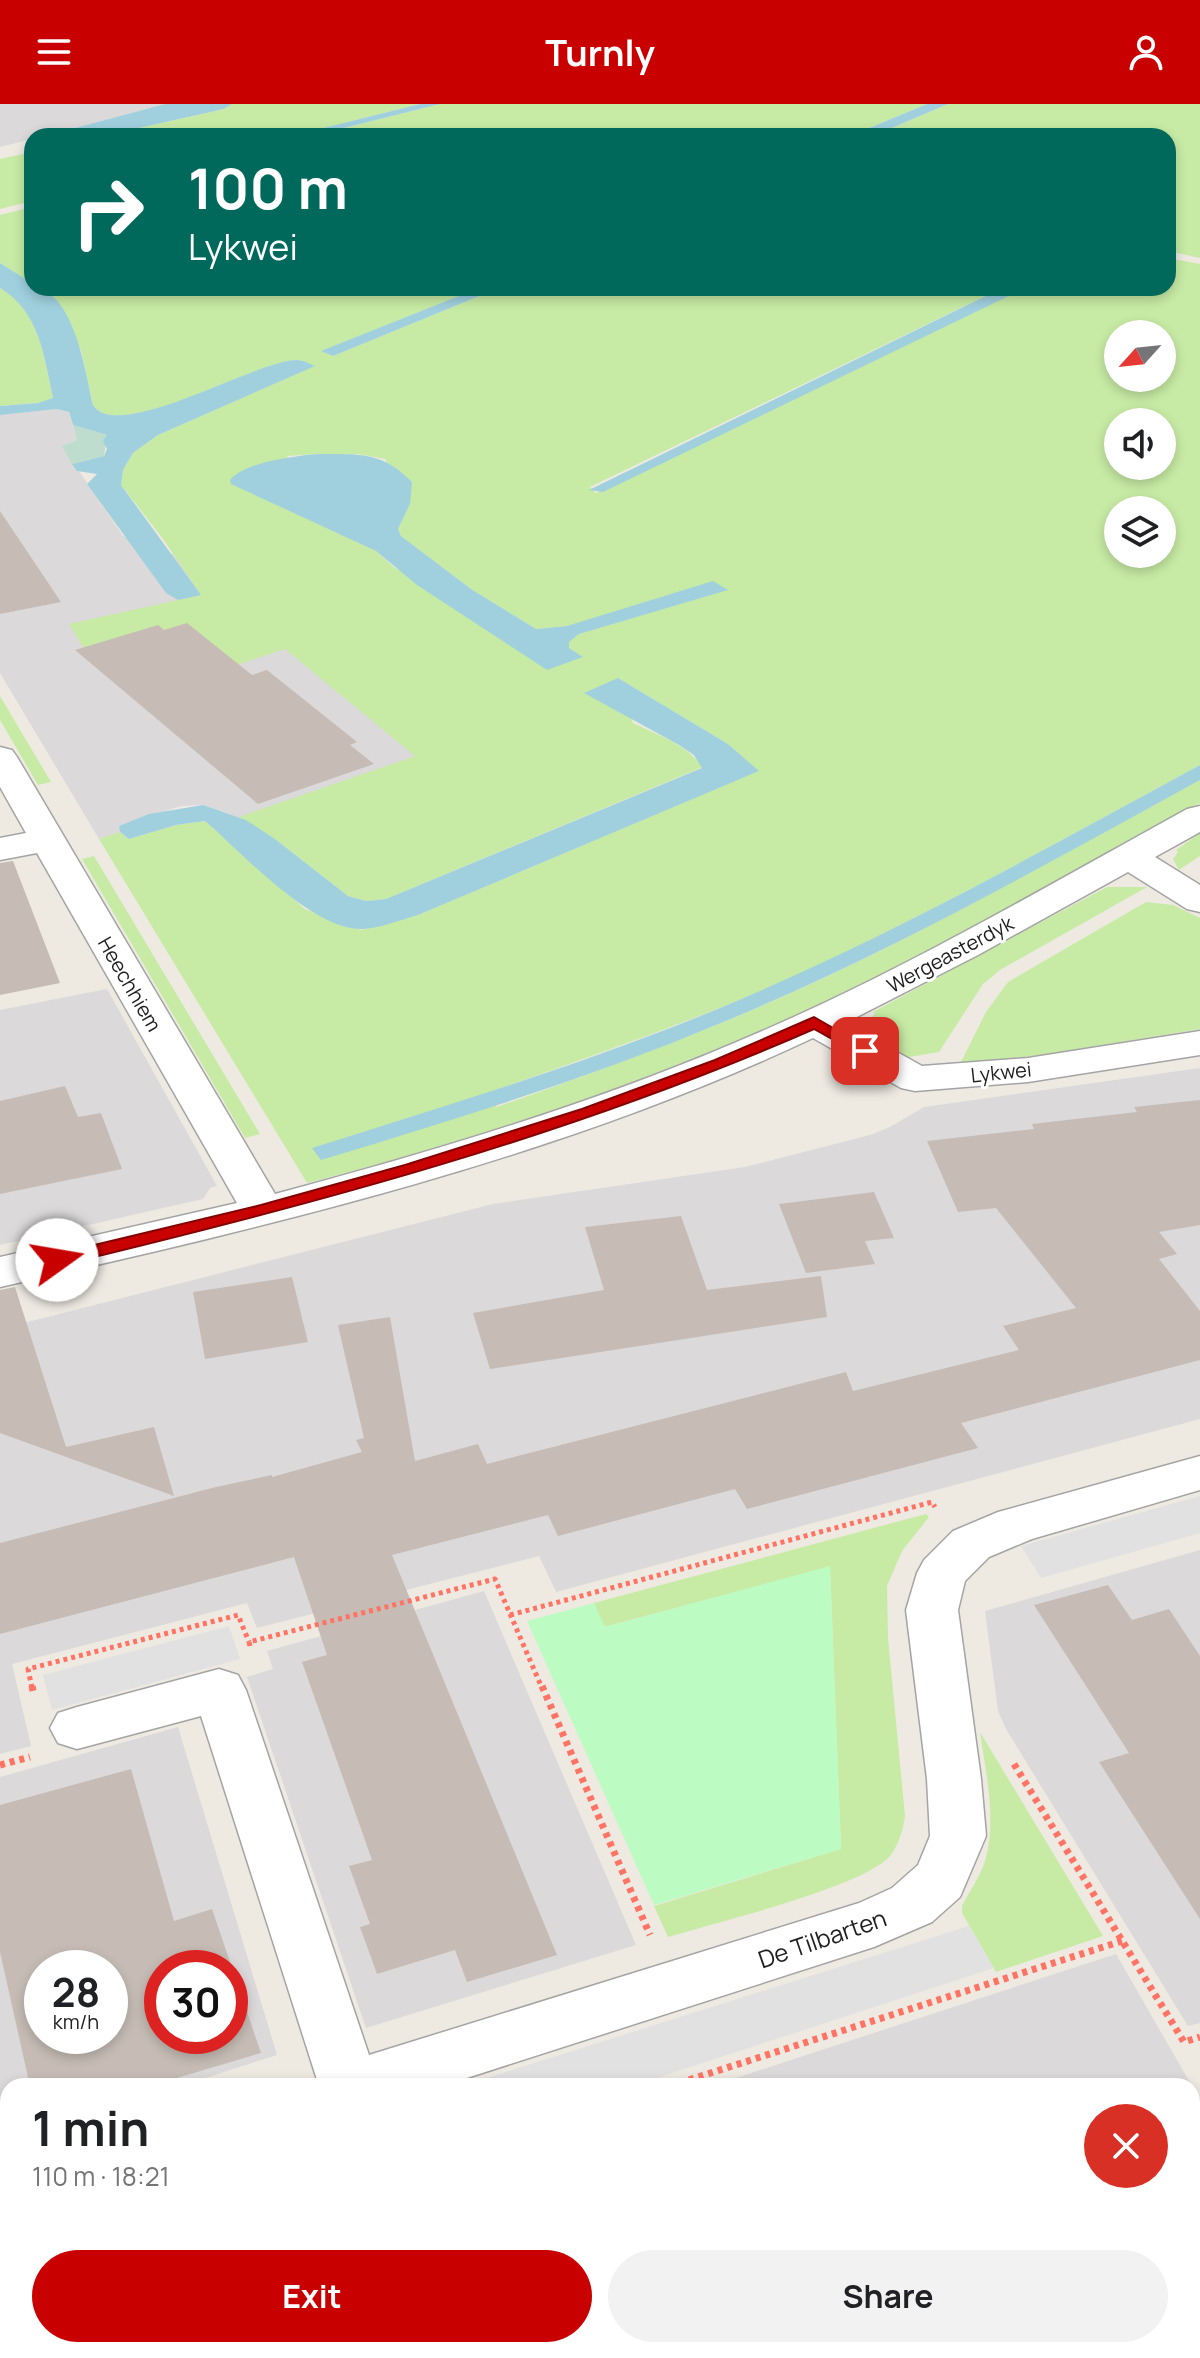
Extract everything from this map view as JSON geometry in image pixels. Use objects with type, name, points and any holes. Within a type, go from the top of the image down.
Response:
[{"type":"street","name":"Heechhiem","points":[[0,757],[263,1211]]},
{"type":"street","name":"Wergeasterdyk","points":[[0,1272],[263,1211],[412,1169],[588,1113],[721,1063],[952,955],[1200,817]]},
{"type":"street","points":[[0,849],[47,840]]},
{"type":"street","points":[[1128,856],[1200,901]]},
{"type":"street","name":"Lykwei","points":[[814,1022],[915,1079],[1028,1070],[1200,1043]]},
{"type":"street","name":"De Tilbarten","points":[[382,2078],[874,1923],[912,1905],[940,1880],[958,1836],[932,1610],[942,1573],[971,1544],[1016,1525],[1200,1473]]},
{"type":"street","points":[[77,1728],[219,1690],[346,2078]]},
{"type":"path","points":[[510,1615],[932,1502],[948,1528],[971,1544]]},
{"type":"path","points":[[219,1690],[244,1667],[256,1664],[249,1642],[495,1579],[672,1987]]},
{"type":"path","points":[[947,1729],[992,1728],[1184,2042],[1200,2037]]},
{"type":"path","points":[[695,2078],[1122,1941]]},
{"type":"shaded area","points":[[0,104],[165,104],[75,128],[24,128],[24,141],[0,147]]},
{"type":"shaded area","points":[[57,409],[69,412],[77,440],[62,446],[123,536],[633,723],[246,820],[203,805],[181,806],[119,826],[120,832],[99,839],[0,673],[0,415]]},
{"type":"shaded area","points":[[107,989],[217,1186],[210,1188],[203,1199],[0,1245],[0,1010]]},
{"type":"shaded area","points":[[1200,1068],[1200,1419],[556,1592],[539,1556],[257,1628],[247,1603],[12,1664],[31,1746],[0,1754],[0,1329],[493,1204],[745,1167],[870,1135],[924,1107]]},
{"type":"shaded area","points":[[1200,1496],[1200,1533],[1041,1578],[1021,1546]]},
{"type":"shaded area","points":[[1200,1550],[1200,2023],[1188,2026],[1006,1729],[998,1711],[985,1611]]},
{"type":"shaded area","points":[[484,1591],[636,1945],[366,2028],[247,1677],[273,1669],[267,1651]]},
{"type":"shaded area","points":[[229,1626],[240,1659],[52,1710],[43,1675]]},
{"type":"shaded area","points":[[178,1727],[245,1950],[144,1950],[144,2054],[248,2054],[248,1959],[277,2055],[205,2078],[0,2078],[0,1777]]},
{"type":"shaded area","points":[[969,1926],[994,1968],[657,2078],[487,2078]]},
{"type":"shaded area","points":[[1116,1954],[1187,2078],[736,2078]]},
{"type":"green space","points":[[232,104],[420,104],[323,128],[139,128],[224,109]]},
{"type":"green space","points":[[440,104],[927,104],[869,128],[344,128]]},
{"type":"green space","points":[[948,104],[1200,104],[1200,258],[1176,253],[1176,128],[892,128]]},
{"type":"green space","points":[[24,154],[24,203],[0,209],[0,159]]},
{"type":"green space","points":[[24,209],[24,278],[0,263],[0,215]]},
{"type":"green space","points":[[1176,260],[1200,264],[1200,765],[946,902],[791,978],[678,1024],[485,1094],[497,1107],[651,1051],[802,988],[903,939],[1200,780],[1200,803],[954,936],[744,1038],[559,1108],[434,1148],[307,1183],[99,839],[120,832],[129,839],[176,825],[205,821],[305,909],[361,930],[418,915],[758,771],[728,744],[618,678],[633,723],[680,746],[703,767],[386,899],[366,901],[348,896],[275,839],[239,817],[415,756],[285,649],[134,698],[88,655],[69,624],[201,595],[121,485],[123,470],[133,453],[158,435],[314,366],[297,360],[277,364],[158,408],[130,415],[107,414],[93,405],[81,350],[48,296],[459,296],[322,351],[333,356],[479,296],[985,296],[590,487],[596,493],[1008,296],[1176,296]],"holes":[[[358,454],[385,459],[410,504],[398,529],[401,536],[471,589],[536,629],[567,626],[727,590],[578,634],[569,642],[569,649],[582,656],[395,568],[376,551],[326,527],[287,456]]]},
{"type":"green space","points":[[0,288],[24,310],[38,337],[53,399],[47,402],[0,406]]},
{"type":"green space","points":[[73,425],[107,435],[104,456],[72,464],[62,446],[77,440]]},
{"type":"green space","points":[[0,696],[51,782],[38,785],[0,720]]},
{"type":"green space","points":[[1200,833],[1200,856],[1179,870],[1173,859],[1178,852],[1176,850]]},
{"type":"green space","points":[[94,856],[260,1134],[245,1138],[82,859]]},
{"type":"green space","points":[[1107,887],[1147,887],[1000,970],[983,984],[939,1052],[904,1058],[856,1031],[875,1014],[873,1012]]},
{"type":"green space","points":[[1146,902],[1173,905],[1200,918],[1200,1029],[1041,1055],[960,1064],[986,1012],[1008,982]]},
{"type":"green space","points":[[926,1514],[929,1517],[902,1551],[887,1586],[888,1638],[905,1816],[900,1837],[890,1856],[875,1868],[820,1892],[668,1937],[654,1906],[841,1849],[830,1567],[604,1627],[594,1603]]},
{"type":"green space","points":[[830,1566],[841,1849],[654,1905],[527,1621],[594,1603],[605,1627]]},
{"type":"green space","points":[[980,1732],[1103,1936],[996,1972],[962,1913],[962,1906],[985,1861],[990,1829]]},
{"type":"water","points":[[165,104],[232,104],[224,109],[139,128],[75,128]]},
{"type":"water","points":[[420,104],[440,104],[344,128],[323,128]]},
{"type":"water","points":[[927,104],[948,104],[892,128],[869,128]]},
{"type":"water","points":[[0,263],[24,278],[24,296],[51,296],[58,302],[76,335],[93,405],[107,414],[130,414],[158,408],[277,364],[297,360],[315,366],[158,435],[133,453],[123,470],[121,485],[201,595],[178,600],[166,593],[87,484],[97,474],[77,471],[72,464],[104,456],[107,449],[103,441],[107,435],[73,425],[69,412],[57,409],[0,415],[0,406],[38,403],[53,398],[43,352],[32,323],[24,310],[0,288]]},
{"type":"water","points":[[459,296],[479,296],[333,356],[321,351]]},
{"type":"water","points":[[986,296],[1008,296],[603,492],[589,490]]},
{"type":"water","points":[[318,454],[369,456],[401,472],[412,482],[410,504],[398,529],[401,536],[471,589],[536,629],[567,626],[713,581],[728,590],[579,634],[569,642],[569,648],[583,657],[547,670],[417,585],[376,551],[231,484],[230,480],[237,474],[258,464]]},
{"type":"water","points":[[618,678],[728,744],[759,771],[418,915],[363,929],[323,918],[301,904],[258,870],[205,821],[176,825],[129,839],[120,832],[119,826],[149,814],[203,805],[246,820],[348,896],[366,901],[386,899],[702,768],[694,755],[679,745],[584,693]]},
{"type":"water","points":[[1200,765],[1200,780],[964,908],[783,997],[622,1062],[472,1113],[321,1160],[312,1148],[554,1070],[733,1003],[843,953],[946,901]]},
{"type":"building","points":[[0,511],[61,602],[0,614]]},
{"type":"building","points":[[187,623],[252,675],[267,670],[357,742],[350,745],[374,764],[258,804],[75,650],[158,625],[164,630]]},
{"type":"building","points":[[13,861],[60,983],[0,995],[0,863]]},
{"type":"building","points":[[65,1086],[78,1117],[101,1113],[122,1169],[0,1194],[0,1101]]},
{"type":"building","points":[[1200,1100],[1200,1225],[1159,1232],[1177,1254],[1159,1259],[1200,1311],[1200,1360],[961,1423],[978,1448],[747,1509],[735,1489],[558,1536],[548,1515],[392,1555],[557,1955],[467,1982],[455,1950],[377,1974],[360,1927],[370,1924],[349,1866],[372,1860],[302,1662],[327,1655],[294,1557],[0,1634],[0,1543],[362,1452],[356,1440],[364,1438],[338,1325],[390,1317],[415,1461],[478,1444],[487,1464],[846,1372],[853,1391],[1019,1350],[1003,1326],[1076,1308],[996,1208],[958,1212],[927,1141],[1034,1129],[1032,1124],[1137,1112],[1134,1107]]},
{"type":"building","points":[[874,1192],[894,1238],[865,1241],[875,1264],[806,1273],[779,1204]]},
{"type":"building","points":[[681,1216],[707,1290],[821,1276],[827,1317],[490,1369],[473,1313],[604,1290],[585,1227]]},
{"type":"building","points":[[292,1277],[308,1342],[205,1359],[193,1292]]},
{"type":"building","points":[[15,1287],[66,1447],[154,1427],[174,1496],[0,1433],[0,1290]]},
{"type":"building","points":[[1108,1585],[1132,1620],[1169,1609],[1200,1656],[1200,1919],[1099,1762],[1129,1753],[1034,1605]]},
{"type":"building","points":[[131,1769],[174,1921],[212,1909],[226,1950],[144,1950],[144,2054],[248,2054],[248,2015],[261,2053],[177,2078],[28,2078],[0,1952],[0,1805]]},
{"type":"route","points":[[57,1260],[263,1211],[412,1169],[588,1113],[721,1063],[814,1022],[865,1051]]}]
